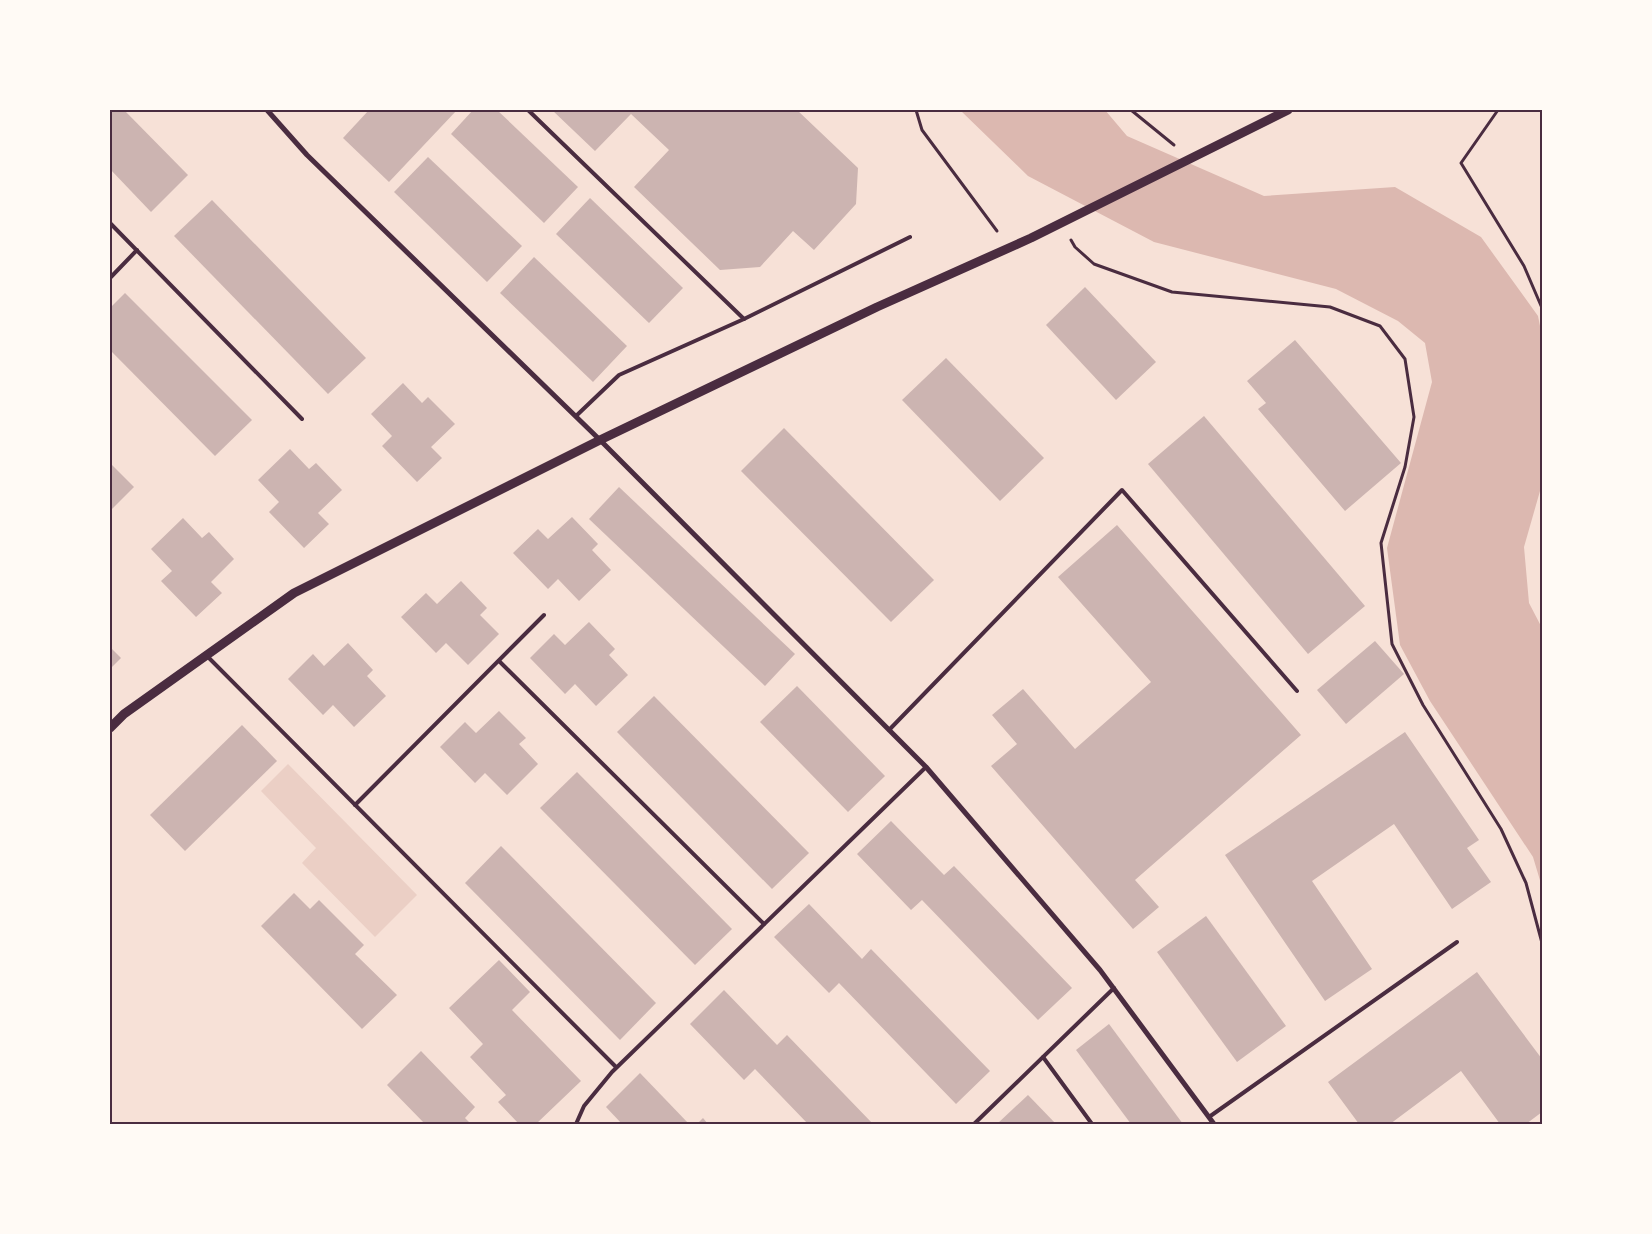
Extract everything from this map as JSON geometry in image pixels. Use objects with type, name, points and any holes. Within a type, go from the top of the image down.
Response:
[{"type":"street","points":[[267,110],[307,154],[576,416],[926,767],[1100,970],[1214,1124]]},
{"type":"street","points":[[110,728],[124,714],[294,593],[600,440],[877,307],[1031,238],[1288,110]]},
{"type":"lane","points":[[528,110],[744,319]]},
{"type":"lane","points":[[110,223],[302,419]]},
{"type":"lane","points":[[576,416],[619,375],[744,319],[910,237]]},
{"type":"lane","points":[[110,278],[138,250]]},
{"type":"lane","points":[[889,730],[1122,490],[1297,691]]},
{"type":"lane","points":[[355,805],[544,615]]},
{"type":"lane","points":[[206,656],[616,1067]]},
{"type":"lane","points":[[499,661],[764,924]]},
{"type":"lane","points":[[576,1124],[584,1106],[616,1067],[926,767]]},
{"type":"lane","points":[[1209,1117],[1457,942]]},
{"type":"lane","points":[[974,1124],[1114,988]]},
{"type":"lane","points":[[1043,1057],[1092,1124]]},
{"type":"path","points":[[916,110],[922,130],[1009,248]]},
{"type":"path","points":[[1131,110],[1190,158]]},
{"type":"path","points":[[1498,110],[1461,163],[1524,266],[1542,308]]},
{"type":"path","points":[[1062,223],[1075,247],[1094,264],[1172,292],[1330,307],[1380,326],[1405,359],[1414,418],[1405,467],[1381,543],[1392,644],[1423,705],[1501,829],[1526,883],[1542,943]]},
{"type":"shaded area","points":[[960,110],[1105,110],[1127,136],[1264,196],[1395,187],[1481,237],[1538,316],[1542,336],[1542,484],[1524,547],[1529,603],[1542,628],[1542,887],[1533,857],[1430,701],[1400,645],[1387,548],[1432,382],[1425,343],[1398,321],[1336,289],[1154,242],[1028,176]]},
{"type":"shaded area","points":[[288,764],[417,895],[375,937],[302,863],[316,848],[261,791]]},
{"type":"building","points":[[110,110],[124,110],[188,175],[151,212],[110,169]]},
{"type":"building","points":[[369,110],[457,110],[389,182],[343,138]]},
{"type":"building","points":[[473,110],[497,110],[578,187],[544,223],[451,134]]},
{"type":"building","points":[[552,110],[797,110],[858,168],[856,204],[814,250],[793,231],[760,267],[720,270],[634,187],[669,150],[631,114],[595,151]]},
{"type":"building","points":[[428,157],[522,246],[487,282],[394,192]]},
{"type":"building","points":[[590,198],[683,288],[649,323],[556,234]]},
{"type":"building","points":[[212,200],[366,358],[328,394],[174,236]]},
{"type":"building","points":[[534,257],[627,346],[593,382],[500,293]]},
{"type":"building","points":[[1085,287],[1156,362],[1116,400],[1046,325]]},
{"type":"building","points":[[125,293],[252,420],[215,456],[110,350],[110,308]]},
{"type":"building","points":[[1295,340],[1401,463],[1345,511],[1258,409],[1266,403],[1247,381]]},
{"type":"building","points":[[946,358],[1044,458],[1000,501],[902,400]]},
{"type":"building","points":[[403,383],[422,403],[428,397],[455,424],[431,447],[442,458],[417,482],[382,446],[392,436],[371,414]]},
{"type":"building","points":[[1204,416],[1365,606],[1308,654],[1148,464]]},
{"type":"building","points":[[784,428],[934,580],[891,622],[741,471]]},
{"type":"building","points":[[290,449],[309,469],[316,463],[342,490],[318,513],[329,524],[304,548],[269,512],[279,502],[258,480]]},
{"type":"building","points":[[110,463],[134,487],[110,511]]},
{"type":"building","points":[[619,487],[795,654],[765,686],[589,519]]},
{"type":"building","points":[[572,517],[598,544],[592,550],[611,570],[579,601],[558,579],[548,589],[513,553],[538,529],[548,539]]},
{"type":"building","points":[[183,518],[202,538],[209,532],[234,559],[211,582],[222,593],[196,617],[161,581],[172,571],[151,549]]},
{"type":"building","points":[[1117,525],[1301,735],[1135,880],[1159,907],[1133,929],[991,766],[1017,744],[992,715],[1023,689],[1075,749],[1151,682],[1058,577]]},
{"type":"building","points":[[461,581],[487,608],[480,615],[499,634],[468,665],[446,643],[436,653],[401,617],[426,593],[437,604]]},
{"type":"building","points":[[589,622],[615,649],[609,655],[628,675],[596,706],[575,684],[565,694],[530,658],[554,634],[565,645]]},
{"type":"building","points":[[1375,641],[1404,674],[1346,724],[1317,690]]},
{"type":"building","points":[[348,643],[373,670],[367,676],[386,696],[354,727],[333,705],[323,715],[288,679],[313,654],[324,666]]},
{"type":"building","points":[[110,647],[121,658],[110,669]]},
{"type":"building","points":[[797,686],[885,776],[848,812],[760,722]]},
{"type":"building","points":[[654,696],[809,853],[772,889],[617,732]]},
{"type":"building","points":[[499,711],[526,738],[519,744],[538,764],[507,795],[485,773],[475,783],[440,747],[465,722],[476,733]]},
{"type":"building","points":[[242,725],[277,761],[185,851],[150,815]]},
{"type":"building","points":[[1405,732],[1479,840],[1467,848],[1491,882],[1452,909],[1394,824],[1312,881],[1372,969],[1325,1001],[1225,855]]},
{"type":"building","points":[[577,772],[732,929],[695,965],[540,808]]},
{"type":"building","points":[[891,821],[944,875],[954,866],[1072,988],[1038,1020],[922,900],[911,910],[857,854]]},
{"type":"building","points":[[501,846],[656,1003],[620,1040],[465,883]]},
{"type":"building","points":[[294,893],[310,909],[319,900],[364,945],[355,954],[397,995],[362,1029],[261,926]]},
{"type":"building","points":[[809,904],[862,959],[871,949],[990,1071],[956,1104],[839,983],[829,993],[774,937]]},
{"type":"building","points":[[1206,916],[1286,1026],[1237,1062],[1157,952]]},
{"type":"building","points":[[499,960],[530,992],[512,1010],[581,1081],[536,1124],[519,1124],[498,1102],[506,1095],[470,1057],[483,1044],[449,1008]]},
{"type":"building","points":[[1477,972],[1542,1059],[1542,1112],[1526,1124],[1500,1124],[1461,1071],[1390,1124],[1359,1124],[1328,1082]]},
{"type":"building","points":[[724,990],[777,1045],[787,1035],[873,1124],[808,1124],[755,1069],[744,1080],[690,1024]]},
{"type":"building","points":[[1109,1024],[1183,1124],[1131,1124],[1076,1050]]},
{"type":"building","points":[[421,1051],[475,1107],[465,1118],[471,1124],[425,1124],[387,1085]]},
{"type":"building","points":[[640,1073],[689,1124],[622,1124],[606,1107]]},
{"type":"building","points":[[1028,1095],[1056,1124],[997,1124]]},
{"type":"building","points":[[703,1118],[708,1124],[697,1124]]}]
